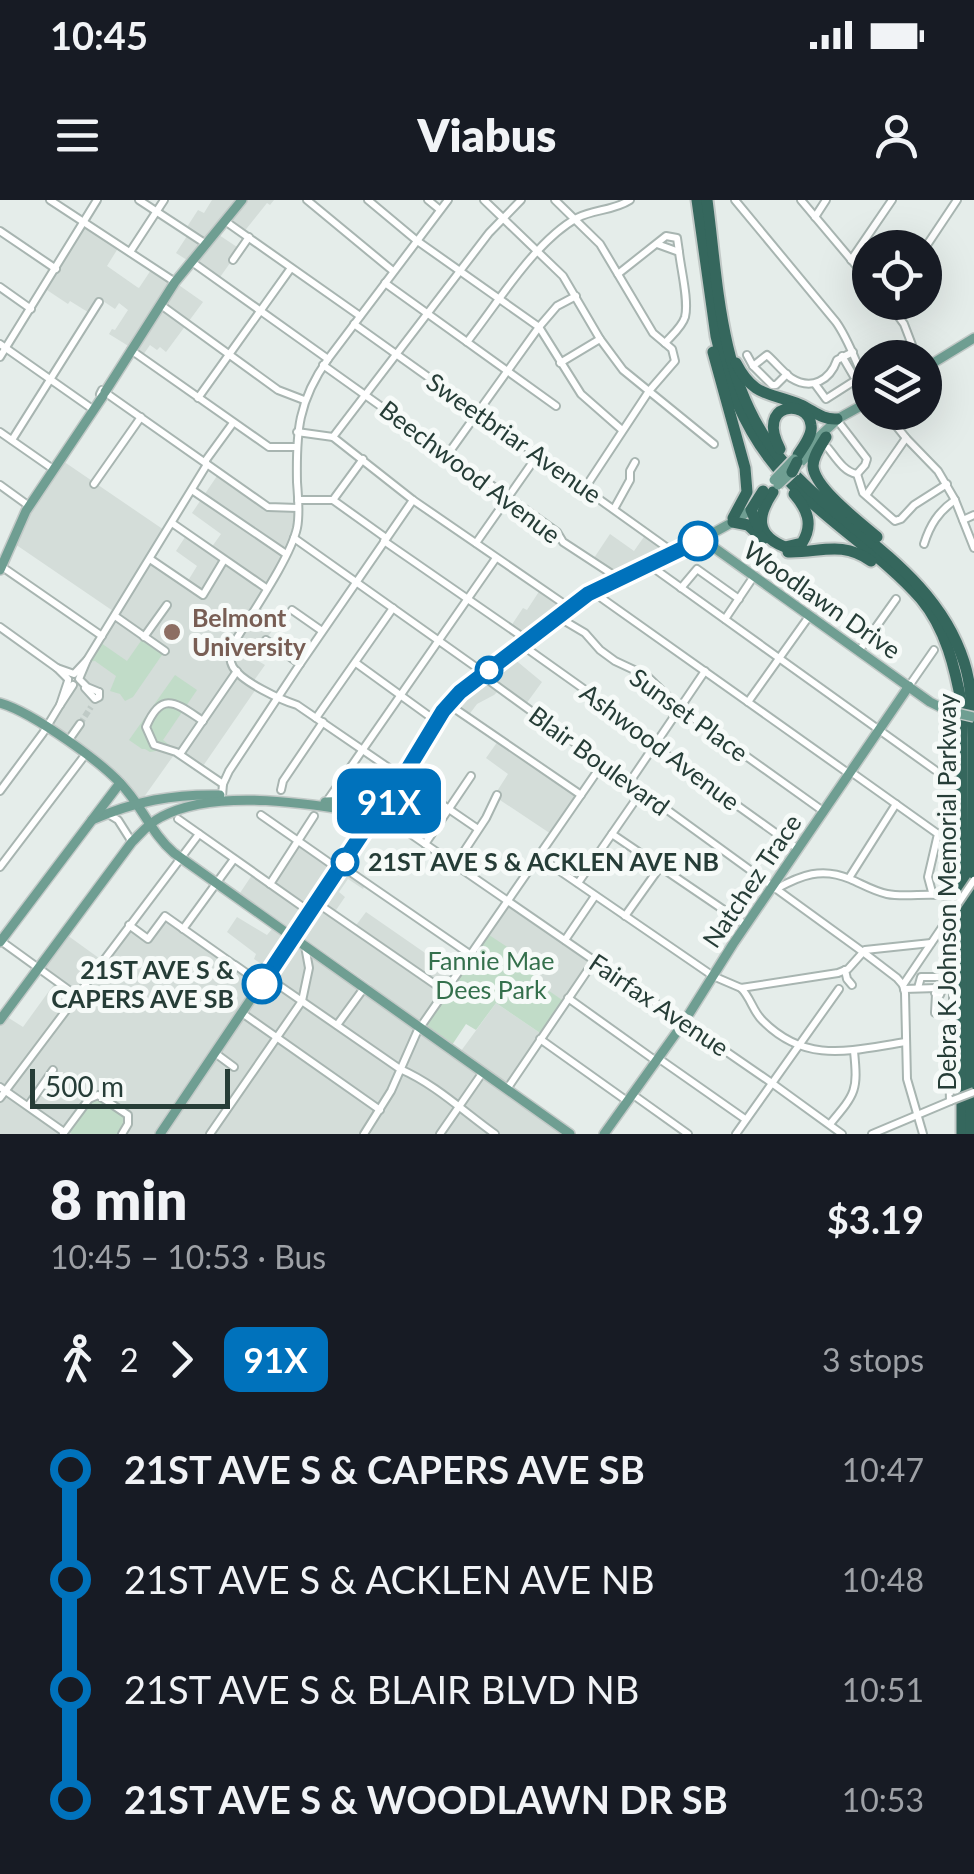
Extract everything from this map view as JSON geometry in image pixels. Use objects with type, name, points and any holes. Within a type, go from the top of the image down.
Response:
[{"type":"highway","name":"Debra K Johnson Memorial Parkway","points":[[707,200],[724,334],[735,377],[750,411],[793,474],[927,594],[948,624],[965,666],[973,738],[971,1134]]},
{"type":"highway","name":"Debra K Johnson Memorial Parkway","points":[[698,207],[721,358],[734,398],[752,432],[788,480],[921,600],[935,620],[955,668],[962,706],[959,1134]]},
{"type":"highway","points":[[698,207],[715,366],[746,469],[747,492],[730,523],[748,526],[784,552],[838,548],[864,556],[904,588],[935,620]]},
{"type":"highway","points":[[718,278],[742,374],[769,396],[838,421]]},
{"type":"highway","points":[[709,333],[723,384],[744,429],[807,513],[810,525],[802,543],[785,547],[761,528],[764,505],[772,487]]},
{"type":"highway","points":[[806,408],[824,440]]},
{"type":"highway","points":[[796,462],[812,424],[797,409],[785,409],[776,415],[772,428],[781,452],[826,498],[912,570]]},
{"type":"highway","points":[[796,462],[824,440]]},
{"type":"highway","points":[[824,440],[813,463],[815,475],[824,489],[930,589],[946,612],[965,666]]},
{"type":"highway","points":[[760,536],[752,510],[772,487]]},
{"type":"highway","points":[[971,1006],[974,1091]]},
{"type":"main road","points":[[1,568],[29,506],[89,413],[175,282],[239,203]]},
{"type":"main road","points":[[942,358],[974,338]]},
{"type":"main road","points":[[824,440],[847,412],[852,412]]},
{"type":"main road","points":[[730,523],[796,462]]},
{"type":"main road","points":[[0,1020],[132,842],[149,825],[164,815],[222,793],[375,814],[383,810],[448,704],[483,675],[592,591],[702,539],[752,510]]},
{"type":"main road","name":"Woodlawn Drive","points":[[702,539],[909,686],[948,711],[974,717]]},
{"type":"main road","name":"Natchez Trace","points":[[608,1133],[746,925],[781,885],[798,849],[909,686]]},
{"type":"main road","points":[[4,704],[47,727],[120,782],[162,842],[180,857],[570,1134]]},
{"type":"main road","points":[[164,1133],[342,867],[376,807],[401,778]]},
{"type":"main road","points":[[0,941],[120,782]]},
{"type":"main road","points":[[92,820],[136,803],[169,797],[222,793],[326,802],[361,800],[389,788]]},
{"type":"main road","points":[[352,810],[364,817],[368,826]]},
{"type":"street","points":[[50,200],[175,282]]},
{"type":"street","points":[[0,357],[3,346],[31,309],[97,200]]},
{"type":"street","points":[[139,200],[206,244]]},
{"type":"street","points":[[130,252],[164,200]]},
{"type":"street","points":[[226,200],[239,203]]},
{"type":"street","points":[[306,200],[393,271]]},
{"type":"street","points":[[368,200],[416,240],[539,327],[581,394],[622,430]]},
{"type":"street","points":[[428,200],[440,210]]},
{"type":"street","points":[[448,200],[326,362],[304,400],[297,432],[298,504],[294,538],[232,647],[232,664],[278,699],[297,705],[477,828]]},
{"type":"street","points":[[484,200],[563,276],[622,370],[714,444]]},
{"type":"street","points":[[333,437],[503,217],[522,200]]},
{"type":"street","points":[[555,200],[600,244],[653,332],[672,350],[675,361],[649,390],[584,488]]},
{"type":"street","points":[[468,342],[538,251],[575,219],[630,200]]},
{"type":"street","points":[[735,200],[836,322],[852,350]]},
{"type":"street","points":[[801,200],[851,260],[892,200]]},
{"type":"street","points":[[815,216],[826,200]]},
{"type":"street","points":[[937,230],[957,200]]},
{"type":"street","points":[[226,221],[360,316]]},
{"type":"street","points":[[0,231],[56,269]]},
{"type":"street","points":[[618,274],[666,236],[678,238],[685,316],[665,343]]},
{"type":"street","points":[[233,260],[249,237]]},
{"type":"street","points":[[657,244],[679,252]]},
{"type":"street","name":"Beechwood Avenue","points":[[192,262],[260,310],[366,395],[557,532],[563,542],[618,578]]},
{"type":"street","points":[[198,398],[292,268]]},
{"type":"street","points":[[384,283],[556,406]]},
{"type":"street","points":[[0,288],[31,309]]},
{"type":"street","points":[[448,454],[539,327],[557,306],[576,296]]},
{"type":"street","points":[[12,440],[99,302]]},
{"type":"street","points":[[161,305],[278,390],[304,400]]},
{"type":"street","name":"Sweetbriar Avenue","points":[[354,324],[674,552]]},
{"type":"street","points":[[560,363],[600,339]]},
{"type":"street","points":[[3,346],[51,379],[89,413]]},
{"type":"street","points":[[131,350],[269,447],[296,447]]},
{"type":"street","points":[[753,366],[767,355],[795,380],[815,384],[832,372],[837,360],[852,352]]},
{"type":"street","points":[[747,355],[772,385],[787,374]]},
{"type":"street","points":[[842,356],[852,369]]},
{"type":"street","points":[[815,384],[826,399],[852,382]]},
{"type":"street","points":[[103,393],[269,508],[334,500],[363,459]]},
{"type":"street","points":[[94,484],[140,416]]},
{"type":"street","points":[[838,421],[867,459],[856,474]]},
{"type":"street","points":[[0,791],[47,727],[233,423]]},
{"type":"street","points":[[900,430],[947,484],[974,548]]},
{"type":"street","points":[[0,432],[53,469]]},
{"type":"street","points":[[297,432],[333,437],[413,500],[570,608]]},
{"type":"street","points":[[866,494],[906,438]]},
{"type":"street","points":[[824,440],[847,471],[856,474]]},
{"type":"street","points":[[476,543],[538,456]]},
{"type":"street","points":[[614,509],[635,462]]},
{"type":"street","points":[[856,474],[863,492],[895,521],[947,484]]},
{"type":"street","points":[[0,485],[29,506]]},
{"type":"street","points":[[192,490],[286,554]]},
{"type":"street","name":"Ashwood Avenue","points":[[334,500],[467,598],[602,707],[798,849]]},
{"type":"street","points":[[203,721],[178,704],[163,704],[146,724],[155,746],[178,753],[222,793],[300,664],[413,500]]},
{"type":"street","points":[[924,544],[930,525],[954,500]]},
{"type":"street","points":[[963,520],[974,515]]},
{"type":"street","points":[[172,523],[266,588]]},
{"type":"street","name":"Blair Boulevard","points":[[294,538],[641,792],[781,885],[904,987]]},
{"type":"street","points":[[0,540],[10,547]]},
{"type":"street","points":[[326,802],[496,558]]},
{"type":"street","points":[[150,559],[203,595],[224,560]]},
{"type":"street","points":[[647,564],[935,770]]},
{"type":"street","points":[[1,568],[102,636]]},
{"type":"street","points":[[681,588],[697,569],[739,598]]},
{"type":"street","points":[[725,619],[754,576]]},
{"type":"street","points":[[592,591],[938,834],[928,877],[932,893]]},
{"type":"street","points":[[859,651],[896,599]]},
{"type":"street","points":[[144,637],[167,605]]},
{"type":"street","points":[[281,790],[283,780],[319,720],[393,608]]},
{"type":"street","points":[[292,610],[322,631]]},
{"type":"street","points":[[115,616],[165,651]]},
{"type":"street","points":[[748,702],[810,616]]},
{"type":"street","name":"Sunset Place","points":[[558,617],[584,633],[614,661],[646,676],[680,709],[823,811]]},
{"type":"street","points":[[0,627],[96,694],[90,707]]},
{"type":"street","points":[[266,640],[300,664]]},
{"type":"street","name":"Natchez Trace","points":[[909,686],[934,650]]},
{"type":"street","points":[[356,663],[436,722]]},
{"type":"street","points":[[178,753],[237,671]]},
{"type":"street","points":[[630,783],[705,671]]},
{"type":"street","points":[[0,717],[4,704]]},
{"type":"street","points":[[448,704],[581,795]]},
{"type":"street","points":[[67,742],[80,724]]},
{"type":"street","points":[[0,867],[85,754]]},
{"type":"street","points":[[364,1134],[420,1028],[602,763]]},
{"type":"street","points":[[425,844],[470,776]]},
{"type":"street","points":[[578,883],[641,792]]},
{"type":"street","points":[[454,864],[497,795],[477,828]]},
{"type":"street","points":[[848,878],[896,804]]},
{"type":"street","points":[[107,814],[118,820],[132,842]]},
{"type":"street","name":"Fairfax Avenue","points":[[375,814],[382,814],[842,1134]]},
{"type":"street","points":[[261,815],[471,955]]},
{"type":"street","points":[[270,884],[314,816]]},
{"type":"street","points":[[178,819],[310,912]]},
{"type":"street","points":[[122,1134],[128,1115],[98,1095],[91,1096],[65,1133],[2,1092],[198,834]]},
{"type":"street","points":[[612,834],[746,925]]},
{"type":"street","points":[[538,856],[712,976],[741,988],[845,970],[868,950],[931,943]]},
{"type":"street","points":[[182,929],[234,859]]},
{"type":"street","points":[[625,916],[660,866]]},
{"type":"street","points":[[781,885],[820,872],[890,894],[949,896]]},
{"type":"street","points":[[914,894],[928,877]]},
{"type":"street","points":[[923,1134],[908,1080],[904,987],[974,880]]},
{"type":"street","points":[[565,940],[595,896]]},
{"type":"street","points":[[317,903],[446,992]]},
{"type":"street","points":[[129,926],[148,939],[165,916],[234,964],[302,1001],[496,1134]]},
{"type":"street","points":[[0,941],[76,996]]},
{"type":"street","points":[[210,1134],[302,1001],[309,968],[304,945]]},
{"type":"street","points":[[506,1088],[594,961]]},
{"type":"street","points":[[845,970],[852,985]]},
{"type":"street","points":[[918,988],[921,978],[953,977],[948,1064],[951,1101]]},
{"type":"street","points":[[752,1004],[763,984]]},
{"type":"street","points":[[904,987],[936,991],[935,1012],[953,1013]]},
{"type":"street","points":[[337,1026],[364,988]]},
{"type":"street","points":[[741,988],[760,1018],[798,1046],[829,1052],[906,1042]]},
{"type":"street","points":[[748,1134],[737,1131],[839,989]]},
{"type":"street","points":[[568,998],[745,1119]]},
{"type":"street","points":[[242,1013],[380,1110]]},
{"type":"street","points":[[540,1039],[688,1134]]},
{"type":"street","points":[[830,1124],[856,1088],[854,1051]]},
{"type":"street","points":[[215,1053],[234,1067]]},
{"type":"street","points":[[28,1106],[53,1070]]},
{"type":"street","points":[[440,1134],[483,1072]]},
{"type":"street","points":[[872,1134],[974,1091]]},
{"type":"shaded area","points":[[212,200],[274,200],[270,205],[267,203],[243,233],[226,221],[216,233],[240,249],[218,280],[176,253],[198,210],[204,213]]},
{"type":"shaded area","points":[[85,223],[120,245],[107,266],[137,287],[153,267],[203,302],[166,352],[150,345],[143,355],[109,334],[128,310],[119,303],[115,309],[103,301],[91,314],[44,288]]},
{"type":"shaded area","name":"Belmont University","points":[[60,459],[167,532],[150,559],[186,584],[197,566],[176,551],[187,534],[211,548],[221,534],[192,513],[219,473],[269,508],[298,508],[296,532],[256,606],[283,623],[274,628],[253,658],[265,665],[253,682],[258,686],[201,769],[176,752],[144,797],[135,801],[47,727],[63,700],[69,676],[77,674],[116,613],[12,542]]},
{"type":"shaded area","points":[[610,534],[634,551],[646,534],[667,549],[617,574],[594,558]]},
{"type":"shaded area","points":[[540,590],[564,607],[527,637],[511,626]]},
{"type":"shaded area","points":[[513,658],[542,682],[526,704],[503,686],[477,704],[468,716],[453,705],[481,680]]},
{"type":"shaded area","points":[[498,741],[577,796],[551,834],[494,796],[508,774],[486,758]]},
{"type":"shaded area","points":[[299,842],[365,885],[363,889],[348,879],[339,892],[345,897],[334,913],[354,928],[366,912],[454,973],[421,1027],[569,1134],[0,1134],[0,1098],[5,1091],[0,1087],[0,1020],[4,1015],[23,1027],[57,980],[42,969],[67,935],[103,961],[127,928],[147,942],[165,916],[262,984],[269,983],[275,966],[294,938],[368,990],[371,985],[240,893],[254,872],[270,883]]},
{"type":"shaded area","points":[[508,901],[594,961],[561,1009],[474,950]]},
{"type":"shaded area","points":[[237,917],[267,935],[272,929],[288,939],[269,969],[227,932]]},
{"type":"shaded area","points":[[496,1003],[543,1035],[506,1083],[461,1051]]},
{"type":"green space","points":[[143,638],[164,652],[133,697],[125,701],[120,694],[110,691],[116,676],[95,661],[89,662],[101,643],[127,661]]},
{"type":"green space","points":[[175,675],[197,690],[163,740],[173,748],[150,752],[142,749],[129,740]]},
{"type":"green space","name":"Fannie Mae Dees Park","points":[[486,933],[521,956],[517,964],[565,1002],[543,1035],[496,1003],[476,1030],[466,1024],[450,1048],[420,1028]]},
{"type":"green space","points":[[96,1097],[124,1116],[126,1123],[118,1134],[69,1132]]},
{"type":"tunnel","points":[[80,724],[91,707]]},
{"type":"bus line","name":"91X","points":[[262,984],[375,814],[383,810],[453,698],[588,594],[698,541]]},
{"type":"place","name":"Belmont University","points":[[172,632]]},
{"type":"place","name":"21ST AVE S & ACKLEN AVE NB","points":[[345,862]]},
{"type":"place","name":"21ST AVE S & CAPERS AVE SB","points":[[262,984]]}]
